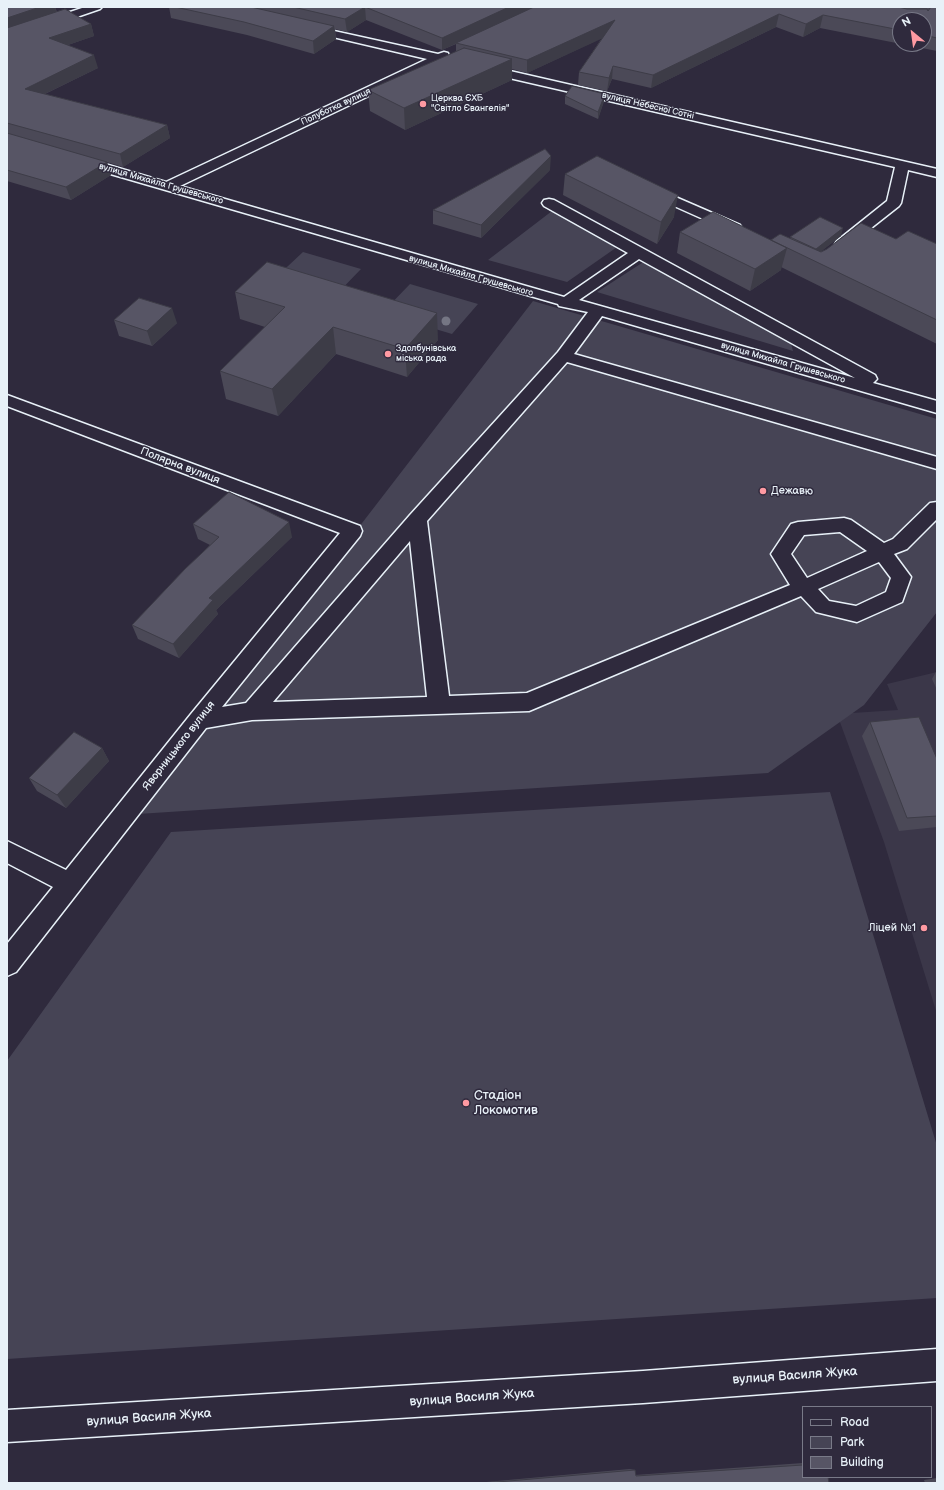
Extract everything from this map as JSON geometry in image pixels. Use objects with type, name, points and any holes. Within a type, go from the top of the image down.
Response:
[{"type":"street","points":[[7,37],[96,7]]},
{"type":"street","name":"вулиця Небесної Сотні","points":[[294,25],[937,173]]},
{"type":"street","name":"Полуботка вулиця","points":[[168,186],[460,48]]},
{"type":"street","name":"вулиця Михайла Грушевського","points":[[68,157],[565,303],[598,310],[937,407]]},
{"type":"street","points":[[834,250],[894,203],[902,164]]},
{"type":"street","points":[[639,184],[745,233]]},
{"type":"street","points":[[549,203],[904,398]]},
{"type":"street","points":[[565,303],[639,252]]},
{"type":"street","points":[[252,711],[417,520],[564,356],[598,310]]},
{"type":"street","points":[[564,356],[937,463]]},
{"type":"street","name":"Полярна вулиця","points":[[7,400],[353,531]]},
{"type":"street","points":[[199,720],[252,711],[529,702],[804,587],[900,544],[937,508]]},
{"type":"street","points":[[417,520],[439,705]]},
{"type":"street","points":[[844,525],[882,552],[901,577],[895,597],[857,614],[823,607],[804,587],[798,581],[781,554],[798,529],[844,525]]},
{"type":"street","name":"Яворницького вулиця","points":[[7,964],[199,720],[353,531]]},
{"type":"street","points":[[7,851],[70,884]]},
{"type":"street","name":"вулиця Василя Жука","points":[[7,1426],[642,1387],[937,1365]]},
{"type":"shaded area","name":"Ліцей №1","points":[[937,672],[937,1014],[884,842],[837,714],[898,710],[887,684]]},
{"type":"green space","points":[[552,211],[620,245],[567,282],[488,260]]},
{"type":"green space","points":[[303,252],[361,269],[333,298],[273,280]]},
{"type":"green space","points":[[645,261],[790,340],[793,351],[597,292]]},
{"type":"green space","points":[[410,284],[478,304],[452,334],[382,313]]},
{"type":"green space","points":[[533,301],[937,419],[937,612],[864,705],[768,773],[138,814]]},
{"type":"green space","name":"Стадіон Локомотив","points":[[830,792],[937,1146],[937,1298],[7,1359],[7,1061],[171,832]]},
{"type":"building","points":[[7,7],[40,7],[7,18]]},
{"type":"building","points":[[175,7],[251,7],[334,26],[313,41],[244,22]]},
{"type":"building","points":[[293,7],[365,7],[345,19]]},
{"type":"building","points":[[365,7],[509,7],[442,38]]},
{"type":"building","points":[[534,7],[898,7],[907,9],[927,9],[928,11],[931,7],[937,7],[937,38],[932,37],[932,12],[892,12],[892,28],[823,15],[806,24],[779,14],[653,75],[613,66],[609,78],[579,72],[615,20],[527,60],[456,43]]},
{"type":"building","points":[[65,9],[91,24],[49,38],[94,55],[25,89],[167,125],[120,154],[7,123],[7,28]]},
{"type":"building","points":[[464,48],[512,59],[404,108],[368,90]]},
{"type":"building","points":[[572,86],[605,94],[598,112],[565,96]]},
{"type":"building","points":[[7,133],[107,162],[66,187],[7,170]]},
{"type":"building","points":[[545,149],[551,156],[481,225],[433,210]]},
{"type":"building","points":[[597,156],[678,195],[661,222],[565,174]]},
{"type":"building","points":[[713,212],[787,248],[755,269],[680,232]]},
{"type":"building","points":[[820,217],[843,228],[816,249],[790,237]]},
{"type":"building","points":[[861,223],[896,239],[908,231],[937,244],[937,320],[771,240],[780,234],[821,252]]},
{"type":"building","points":[[267,262],[437,313],[405,349],[333,327],[272,389],[220,371],[285,307],[235,292]]},
{"type":"building","points":[[139,298],[172,308],[147,331],[114,320]]},
{"type":"building","points":[[229,492],[289,522],[209,598],[213,600],[173,644],[132,625],[185,569],[219,537],[193,524]]},
{"type":"building","points":[[919,717],[937,759],[937,816],[907,818],[870,722]]},
{"type":"building","points":[[74,732],[102,748],[57,795],[29,778]]},
{"type":"building","points":[[802,1465],[802,1478],[828,1478],[829,1483],[486,1483],[635,1470],[636,1476]]},
{"type":"place","name":"Церква ЄХБ \"Світло Євангелія\"","points":[[423,104]]},
{"type":"place","name":"Здолбунівська міська рада","points":[[388,354]]},
{"type":"place","name":"Дежавю","points":[[763,491]]},
{"type":"place","name":"Ліцей №1","points":[[924,928]]},
{"type":"place","name":"Стадіон Локомотив","points":[[466,1103]]}]
